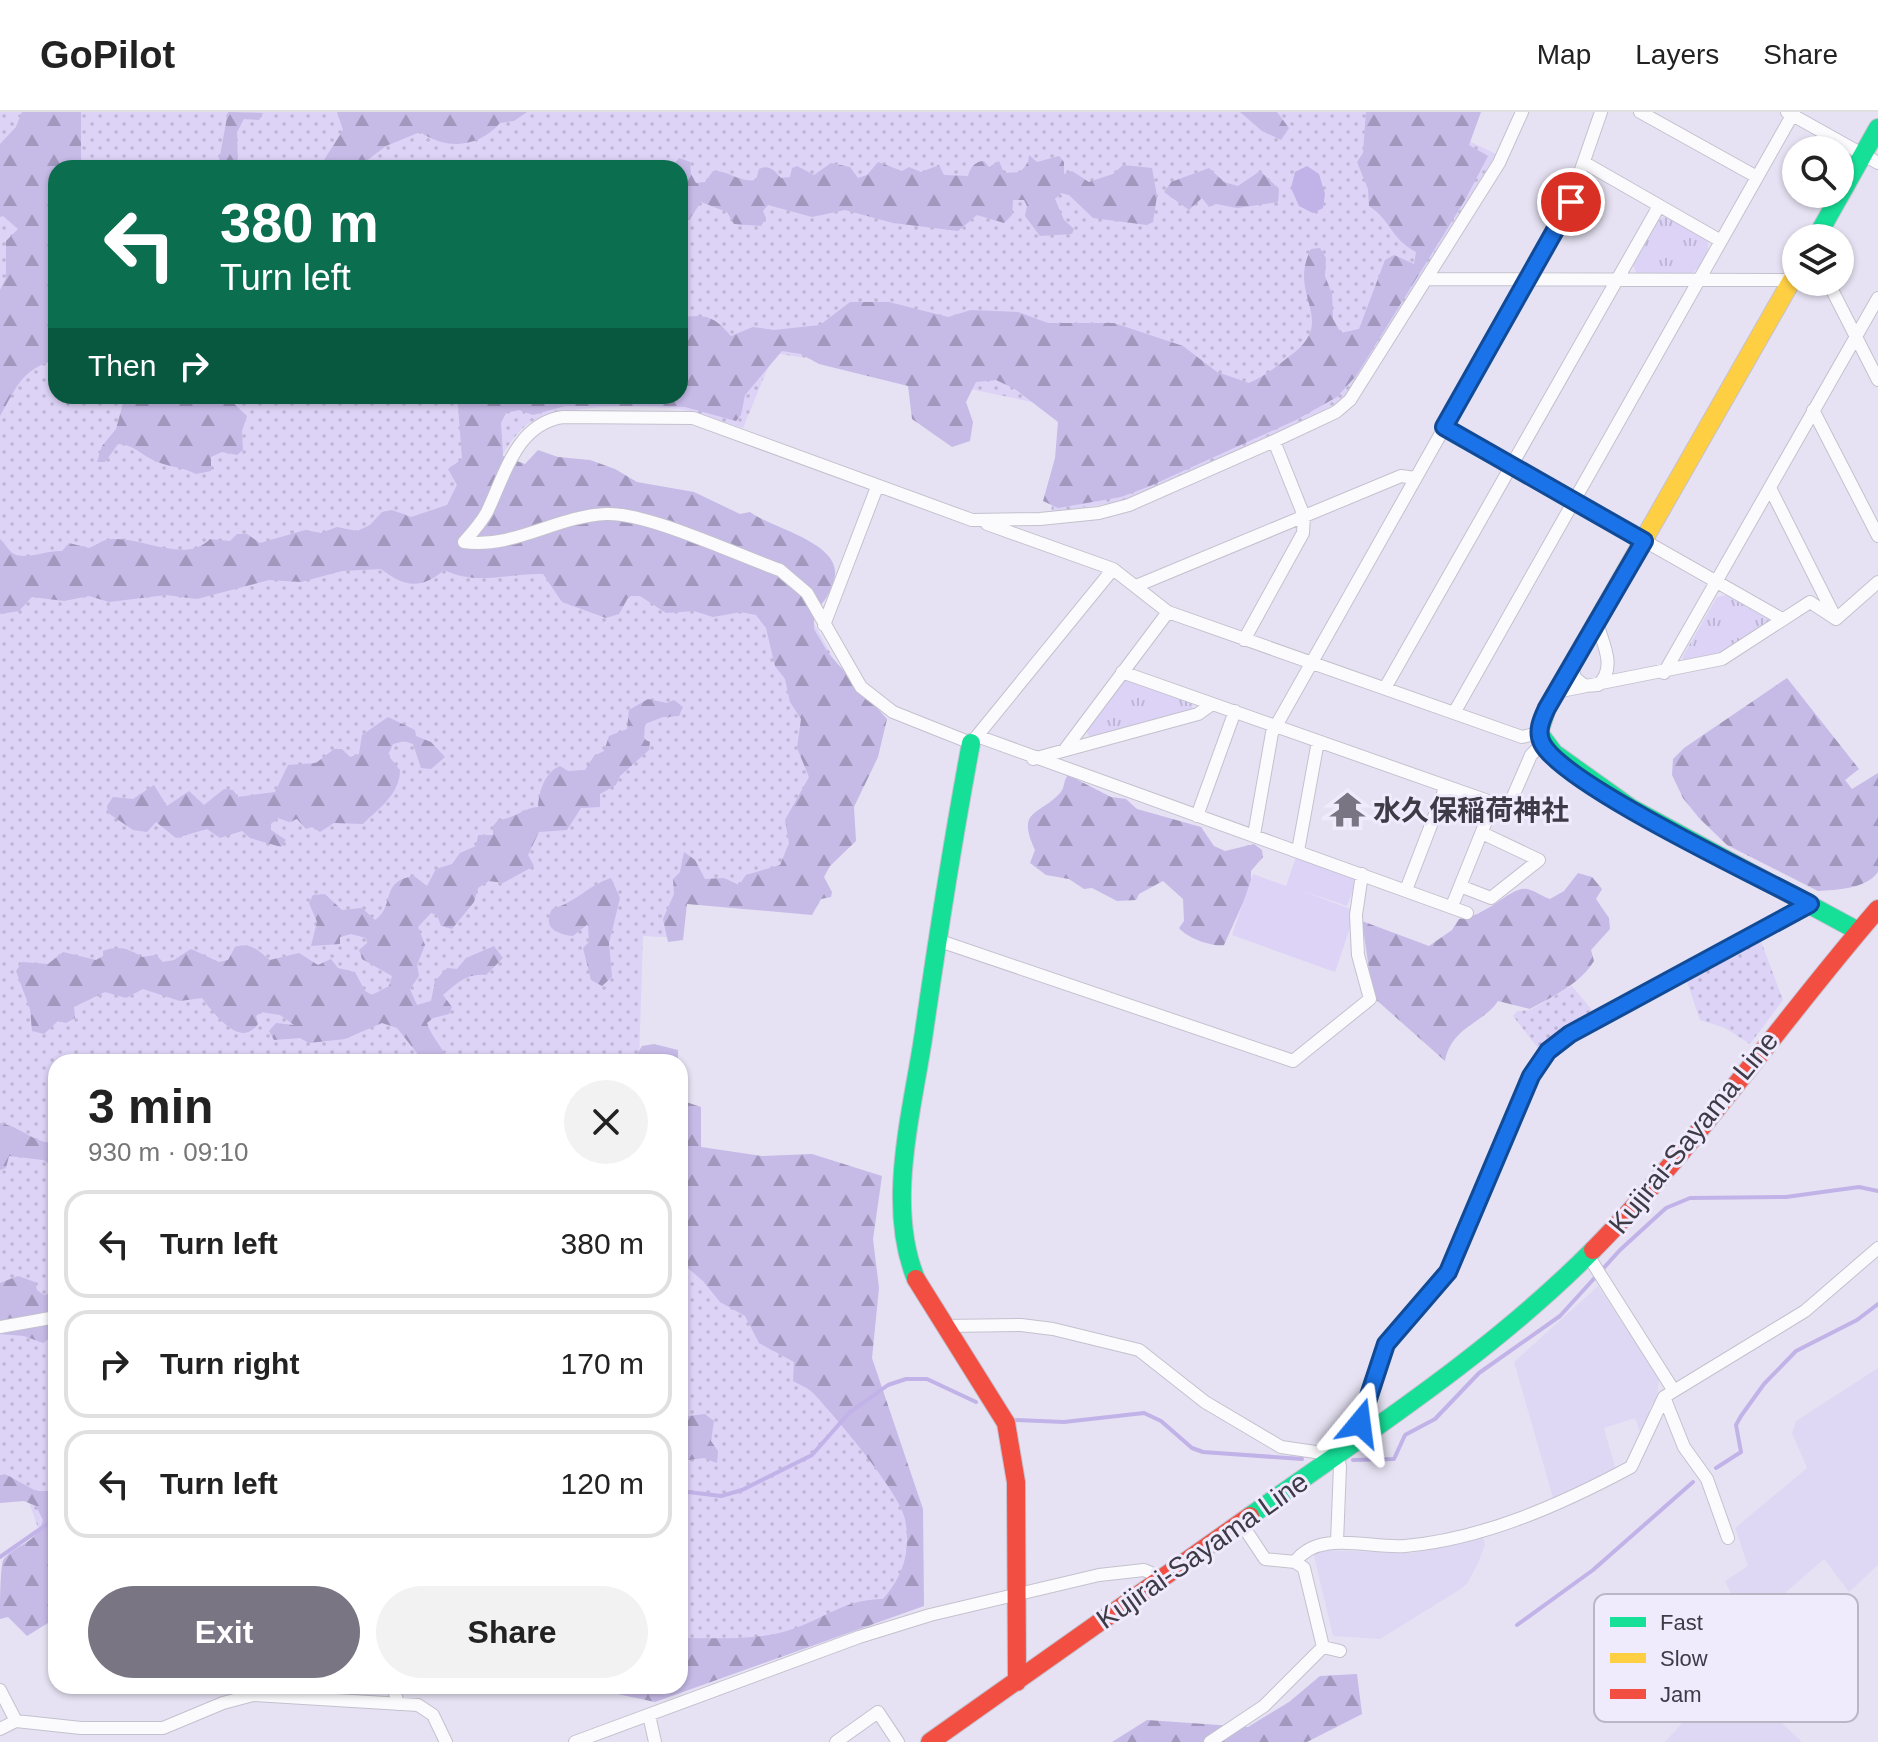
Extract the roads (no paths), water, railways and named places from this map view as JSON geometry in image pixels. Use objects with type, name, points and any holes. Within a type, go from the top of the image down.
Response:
[{"type":"street","points":[[972,520],[1040,519],[1099,513],[1129,505],[1336,412],[1350,400],[1429,279],[1499,163],[1522,112]]},
{"type":"street","points":[[1254,835],[1276,726],[1571,202],[1601,112]]},
{"type":"street","points":[[1640,112],[1757,177]]},
{"type":"street","points":[[1454,713],[1791,113],[1871,158]]},
{"type":"street","points":[[1826,224],[1871,158],[1878,128]]},
{"type":"street","points":[[1585,163],[1721,241]]},
{"type":"street","points":[[1385,688],[1659,206]]},
{"type":"street","points":[[1429,279],[1782,277]]},
{"type":"street","points":[[1122,672],[1493,804],[1511,807],[1525,767],[1540,738],[1543,717],[1556,692],[1783,296]]},
{"type":"street","points":[[1835,296],[1878,380]]},
{"type":"street","points":[[1664,673],[1878,298]]},
{"type":"street","points":[[1813,410],[1878,536]]},
{"type":"street","points":[[1467,913],[1254,835],[893,712],[861,687],[807,593],[780,570],[633,516],[604,514],[486,545],[464,542],[485,516],[527,434],[551,419],[693,418],[877,487],[1113,569],[1168,612],[1522,737],[1540,738],[1610,797],[1858,931]]},
{"type":"street","points":[[1444,427],[1782,619]]},
{"type":"street","points":[[1244,640],[1303,533],[1304,516],[1274,441]]},
{"type":"street","points":[[1136,586],[1401,476],[1415,478]]},
{"type":"street","points":[[824,625],[877,487]]},
{"type":"street","points":[[1770,488],[1836,619]]},
{"type":"street","points":[[1017,1682],[1016,1482],[1006,1423],[927,1303],[912,1270],[902,1218],[902,1183],[937,940],[974,740],[1113,569]]},
{"type":"street","points":[[1836,619],[1878,582]]},
{"type":"street","points":[[1556,692],[1664,673],[1722,659],[1810,602],[1836,619]]},
{"type":"street","points":[[1066,748],[1168,612]]},
{"type":"street","points":[[1597,623],[1614,682]]},
{"type":"street","points":[[1572,665],[1579,683],[1593,687],[1605,679],[1609,663]]},
{"type":"street","points":[[1033,759],[1198,714],[1212,704]]},
{"type":"street","points":[[1197,816],[1235,711]]},
{"type":"street","points":[[1298,851],[1318,741]]},
{"type":"street","points":[[1406,890],[1446,786]]},
{"type":"street","points":[[1452,906],[1493,804]]},
{"type":"street","points":[[1460,886],[1491,898],[1539,860],[1482,833]]},
{"type":"street","points":[[937,940],[1293,1061],[1370,999],[1358,955],[1356,915],[1362,874]]},
{"type":"street","points":[[1359,1439],[1360,1423],[1386,1344],[1448,1272],[1541,1059],[1570,1034],[1810,904]]},
{"type":"street","name":"Kujirai-Sayama Line","points":[[930,1742],[1359,1439],[1485,1347],[1592,1260],[1878,909]]},
{"type":"street","points":[[1295,1562],[1308,1547],[1337,1542],[1376,1547],[1427,1543],[1514,1520],[1574,1496],[1631,1467],[1669,1394],[1805,1311],[1878,1248]]},
{"type":"street","points":[[1592,1260],[1669,1394],[1684,1447],[1707,1479],[1728,1538]]},
{"type":"street","points":[[0,1327],[48,1318]]},
{"type":"street","points":[[945,1326],[1021,1325],[1067,1332],[1139,1350],[1205,1402],[1281,1447],[1336,1455],[1340,1466],[1337,1542]]},
{"type":"street","points":[[1241,1523],[1265,1559],[1295,1562],[1304,1568],[1323,1647]]},
{"type":"street","points":[[575,1742],[859,1637],[1016,1594],[1144,1570],[1162,1578]]},
{"type":"street","points":[[1323,1647],[1340,1651]]},
{"type":"street","points":[[1210,1742],[1264,1706],[1323,1647]]},
{"type":"street","points":[[0,1690],[16,1721]]},
{"type":"street","points":[[395,1694],[398,1704]]},
{"type":"street","points":[[0,1729],[16,1721],[81,1728],[163,1728],[253,1695],[418,1705],[433,1715],[446,1742]]},
{"type":"street","points":[[836,1742],[878,1712],[898,1742]]},
{"type":"street","points":[[649,1715],[655,1742]]},
{"type":"waterway","points":[[1353,1460],[1394,1459],[1405,1435],[1435,1419],[1479,1373],[1560,1316],[1620,1250],[1666,1208],[1690,1198],[1786,1197],[1859,1187],[1878,1191]]},
{"type":"waterway","points":[[1716,1468],[1741,1452],[1736,1425],[1764,1384],[1796,1351],[1857,1320],[1878,1304]]},
{"type":"waterway","points":[[688,1492],[721,1496],[742,1490],[812,1455],[849,1413],[888,1385],[906,1379],[927,1379],[976,1402]]},
{"type":"waterway","points":[[1013,1420],[1064,1422],[1144,1413],[1161,1421],[1192,1448],[1203,1452],[1302,1459]]},
{"type":"waterway","points":[[1517,1625],[1593,1570],[1693,1482]]},
{"type":"waterway","points":[[0,1557],[48,1524]]},
{"type":"place","name":"水久保稲荷神社","points":[[1347,810]]}]
